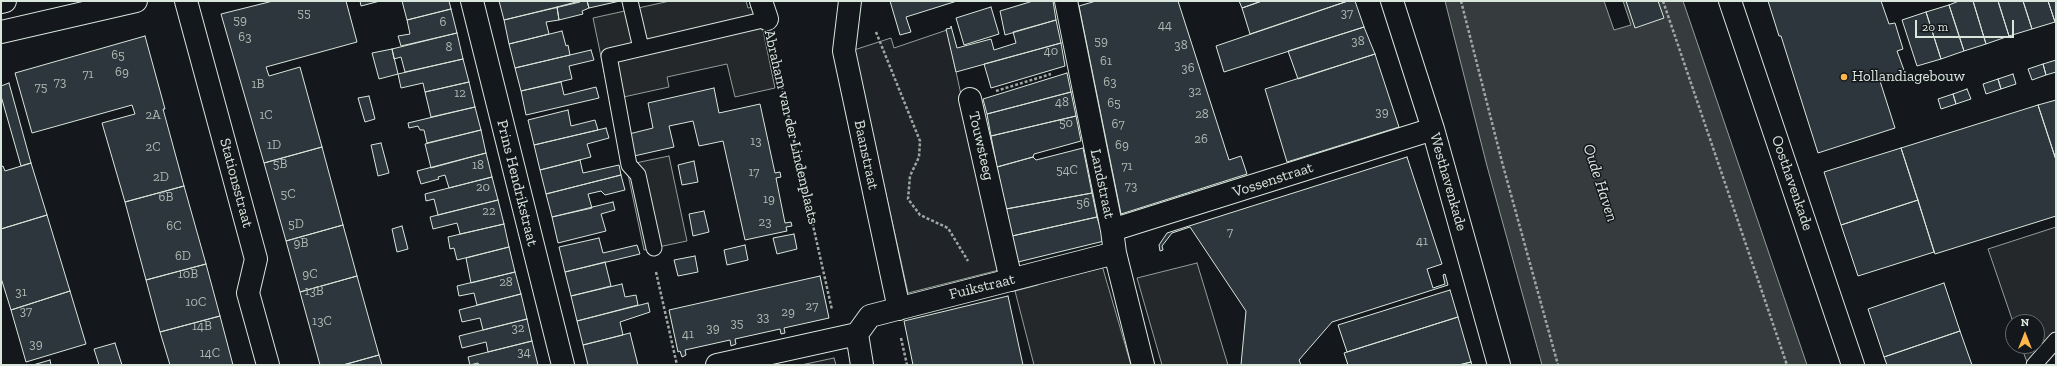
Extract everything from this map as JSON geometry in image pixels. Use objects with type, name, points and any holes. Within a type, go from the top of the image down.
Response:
[{"type":"street","points":[[1,2],[5,1]]},
{"type":"street","points":[[1,32],[136,1]]},
{"type":"street","name":"Stationsstraat","points":[[186,1],[256,259],[248,292],[268,365]]},
{"type":"street","name":"Prins Hendrikstraat","points":[[472,1],[562,365]]},
{"type":"street","name":"Landstraat","points":[[1066,1],[1112,230],[1115,253],[1143,365]]},
{"type":"street","name":"Westhavenkade","points":[[1392,1],[1433,129],[1499,365]]},
{"type":"street","name":"Oosthavenkade","points":[[1730,1],[1853,365]]},
{"type":"street","name":"Baanstraat","points":[[851,3],[844,51],[899,309]]},
{"type":"street","name":"Touwsteeg","points":[[970,99],[1011,280]]},
{"type":"street","name":"Vossenstraat","points":[[1112,230],[1433,129]]},
{"type":"street","name":"Fuikstraat","points":[[848,336],[870,316],[1115,253]]},
{"type":"street","points":[[717,365],[848,336],[862,365]]},
{"type":"lane","points":[[630,1],[641,48]]},
{"type":"lane","name":"Abraham van der Lindenplaats","points":[[654,248],[638,175],[629,164],[609,56],[641,48],[764,10]]},
{"type":"lane","points":[[2034,365],[2056,340]]},
{"type":"path","points":[[1461,1],[1502,162],[1558,365]]},
{"type":"path","points":[[1663,1],[1787,365]]},
{"type":"path","points":[[851,3],[871,18],[920,141],[919,157],[910,176],[908,199],[920,215],[948,228],[961,246],[981,287]]},
{"type":"path","name":"Abraham van der Lindenplaats","points":[[764,10],[848,336]]},
{"type":"path","name":"Touwsteeg","points":[[970,99],[1078,65]]},
{"type":"path","points":[[654,248],[654,264],[677,365]]},
{"type":"shaded area","points":[[670,1],[746,1],[748,8],[758,6],[775,88],[735,97],[727,64],[667,77],[669,87],[610,100],[593,18]]},
{"type":"shaded area","points":[[947,30],[999,270],[908,293],[854,50],[891,38],[894,48]]},
{"type":"shaded area","points":[[669,156],[687,241],[644,250],[626,165]]},
{"type":"shaded area","points":[[2056,227],[2056,352],[2027,362],[2024,354],[2045,354],[2045,314],[2010,314],[1988,249]]},
{"type":"shaded area","points":[[1101,262],[1131,365],[1034,365],[1015,291],[1038,285],[1041,278]]},
{"type":"shaded area","points":[[1197,263],[1228,365],[1162,365],[1137,278]]},
{"type":"shaded area","points":[[834,358],[836,365],[801,365]]},
{"type":"water","name":"Oude Haven","points":[[1445,1],[1683,1],[1807,365],[1542,365],[1487,166]]},
{"type":"pier","points":[[1604,1],[1623,1],[1631,25],[1614,30]]},
{"type":"building","points":[[273,1],[346,1],[357,42],[266,67],[269,76],[300,67],[322,147],[264,163],[221,14]]},
{"type":"building","points":[[360,1],[380,1],[361,6]]},
{"type":"building","points":[[402,1],[449,1],[451,9],[407,20]]},
{"type":"building","points":[[499,1],[579,1],[580,2],[504,20]]},
{"type":"building","points":[[580,1],[587,1],[589,8],[582,11],[583,14],[559,20],[557,7]]},
{"type":"building","points":[[587,1],[620,1],[589,8]]},
{"type":"building","points":[[890,1],[957,1],[906,17],[911,32],[900,35]]},
{"type":"building","points":[[1033,1],[1053,1],[1056,20],[1005,35],[1000,11]]},
{"type":"building","points":[[1096,1],[1178,1],[1229,160],[1241,156],[1247,174],[1121,214],[1079,6]]},
{"type":"building","points":[[1239,1],[1262,1],[1242,8]]},
{"type":"building","points":[[1262,1],[1348,1],[1250,34],[1242,8]]},
{"type":"building","points":[[1348,1],[1355,1],[1364,27],[1224,72],[1216,46]]},
{"type":"building","points":[[1626,1],[1658,1],[1664,18],[1635,28]]},
{"type":"building","name":"Hollandiagebouw","points":[[1768,1],[1881,1],[1889,24],[1895,23],[1903,49],[1897,51],[1905,73],[1880,81],[1895,128],[1818,153],[1781,36],[1779,36]]},
{"type":"building","points":[[1959,1],[1973,1],[1986,44],[1964,51],[1949,5]]},
{"type":"building","points":[[1973,1],[1998,1],[2009,36],[1986,44]]},
{"type":"building","points":[[1998,1],[2023,1],[2032,29],[2009,36]]},
{"type":"building","points":[[2023,1],[2048,1],[2055,22],[2032,29]]},
{"type":"building","points":[[2048,1],[2056,1],[2055,22]]},
{"type":"building","points":[[1949,5],[1964,51],[1941,59],[1926,12]]},
{"type":"building","points":[[557,7],[559,20],[546,22],[549,34],[509,44],[504,20]]},
{"type":"building","points":[[991,7],[999,34],[964,45],[956,18]]},
{"type":"building","points":[[451,9],[457,33],[401,46],[398,36],[410,34],[407,20]]},
{"type":"building","points":[[1926,12],[1941,59],[1917,66],[1902,20]]},
{"type":"building","points":[[1056,20],[1061,43],[956,72],[946,29],[951,28],[951,26],[957,48],[991,39],[994,50],[1016,43],[1013,32]]},
{"type":"building","points":[[1364,27],[1375,54],[1298,79],[1288,51]]},
{"type":"building","points":[[562,31],[566,46],[568,45],[570,55],[515,68],[509,44]]},
{"type":"building","points":[[457,33],[463,59],[405,72],[401,57],[394,59],[392,49]]},
{"type":"building","points":[[145,36],[184,186],[125,202],[102,123],[135,114],[132,105],[32,133],[15,73]]},
{"type":"building","points":[[1061,43],[1065,66],[991,88],[984,64]]},
{"type":"building","points":[[392,49],[398,74],[379,79],[372,53]]},
{"type":"building","points":[[591,50],[594,60],[569,66],[572,79],[521,91],[515,68]]},
{"type":"building","points":[[1375,54],[1399,127],[1287,162],[1265,89]]},
{"type":"building","points":[[463,59],[469,82],[425,92],[423,83],[401,88],[398,74]]},
{"type":"building","points":[[2056,60],[2056,72],[2046,75],[2043,64]]},
{"type":"building","points":[[2043,64],[2046,75],[2032,80],[2028,69]]},
{"type":"building","points":[[1067,73],[1071,92],[987,114],[983,99]]},
{"type":"building","points":[[2013,74],[2016,84],[2001,89],[1998,79]]},
{"type":"building","points":[[1998,79],[2001,89],[1986,94],[1983,84]]},
{"type":"building","points":[[469,82],[475,107],[431,117],[425,92]]},
{"type":"building","points":[[561,82],[564,95],[596,87],[599,98],[526,115],[521,91]]},
{"type":"building","points":[[9,83],[31,163],[21,166],[1,96],[1,86]]},
{"type":"building","points":[[714,88],[719,113],[760,104],[775,173],[780,172],[781,177],[776,178],[785,223],[791,222],[792,226],[786,227],[787,231],[745,240],[723,141],[699,146],[693,121],[669,126],[674,147],[634,156],[629,134],[653,128],[648,103]]},
{"type":"building","points":[[1967,89],[1971,99],[1956,104],[1953,94]]},
{"type":"building","points":[[1071,92],[1076,116],[991,136],[987,114]]},
{"type":"building","points":[[1953,94],[1956,104],[1941,109],[1938,99]]},
{"type":"building","points":[[369,96],[375,119],[365,122],[358,98]]},
{"type":"building","points":[[2056,100],[2056,160],[2038,105]]},
{"type":"building","points":[[2038,105],[2056,160],[2056,216],[1935,254],[1901,148]]},
{"type":"building","points":[[475,107],[481,130],[427,143],[424,130],[420,130],[418,126],[409,128],[408,123]]},
{"type":"building","points":[[568,110],[571,126],[595,120],[598,130],[534,145],[528,120]]},
{"type":"building","points":[[1076,116],[1081,141],[1034,154],[1033,157],[997,167],[991,136]]},
{"type":"building","points":[[606,128],[609,138],[587,144],[591,157],[540,170],[534,145]]},
{"type":"building","points":[[481,130],[486,153],[431,168],[425,144]]},
{"type":"building","points":[[381,143],[389,173],[378,176],[371,145]]},
{"type":"building","points":[[322,147],[343,225],[286,241],[264,163]]},
{"type":"building","points":[[1083,148],[1092,193],[1006,209],[997,167],[1033,157],[1036,160]]},
{"type":"building","points":[[1901,148],[1918,200],[1841,225],[1824,172]]},
{"type":"building","points":[[486,153],[492,177],[449,188],[445,175],[438,177],[439,179],[421,184],[417,171]]},
{"type":"building","points":[[1407,157],[1442,264],[1427,269],[1433,288],[1445,284],[1443,275],[1445,274],[1448,285],[1332,322],[1299,360],[1301,365],[1241,365],[1246,311],[1190,227],[1172,233],[1162,246],[1163,250],[1160,251],[1159,245],[1167,233]]},
{"type":"building","points":[[580,160],[583,173],[619,165],[621,175],[546,194],[540,170]]},
{"type":"building","points":[[694,161],[698,182],[682,185],[678,165]]},
{"type":"building","points":[[31,163],[47,215],[1,229],[1,167],[3,166],[5,171]]},
{"type":"building","points":[[621,175],[625,190],[605,195],[601,191],[588,194],[592,208],[552,217],[546,194]]},
{"type":"building","points":[[492,177],[498,200],[438,215],[434,199],[426,201],[425,194]]},
{"type":"building","points":[[184,186],[206,264],[146,280],[125,202]]},
{"type":"building","points":[[1092,193],[1097,217],[1012,236],[1006,209]]},
{"type":"building","points":[[498,200],[504,224],[460,234],[457,223],[433,229],[430,217]]},
{"type":"building","points":[[1918,200],[1934,252],[1858,276],[1841,225]]},
{"type":"building","points":[[613,202],[615,210],[601,214],[606,231],[558,243],[552,217]]},
{"type":"building","points":[[704,211],[709,232],[693,236],[689,214]]},
{"type":"building","points":[[47,215],[70,291],[11,310],[1,278],[1,229]]},
{"type":"building","points":[[1097,217],[1104,241],[1018,262],[1012,236]]},
{"type":"building","points":[[504,224],[509,247],[457,260],[454,248],[450,249],[448,237]]},
{"type":"building","points":[[343,225],[357,276],[300,292],[286,241]]},
{"type":"building","points":[[402,226],[408,249],[397,252],[392,229]]},
{"type":"building","points":[[794,234],[797,249],[777,254],[773,238]]},
{"type":"building","points":[[599,238],[603,253],[637,245],[640,254],[565,272],[559,247]]},
{"type":"building","points":[[745,245],[748,260],[727,265],[724,250]]},
{"type":"building","points":[[509,247],[515,272],[471,283],[466,258]]},
{"type":"building","points":[[695,256],[698,272],[678,276],[674,260]]},
{"type":"building","points":[[605,262],[611,286],[571,296],[565,272]]},
{"type":"building","points":[[206,264],[220,316],[160,332],[146,280]]},
{"type":"building","points":[[515,272],[521,294],[477,305],[474,293],[459,296],[457,286]]},
{"type":"building","points":[[357,276],[379,355],[343,365],[320,365],[300,292]]},
{"type":"building","points":[[820,276],[829,318],[784,328],[785,333],[781,334],[780,329],[735,339],[736,344],[731,346],[730,340],[685,350],[686,355],[682,357],[680,351],[678,352],[669,310]]},
{"type":"building","points":[[1944,283],[1960,331],[1884,357],[1868,309]]},
{"type":"building","points":[[622,284],[625,297],[636,295],[638,305],[577,321],[571,296]]},
{"type":"building","points":[[1450,290],[1458,317],[1347,352],[1338,325]]},
{"type":"building","points":[[70,291],[86,344],[26,362],[11,310]]},
{"type":"building","points":[[521,294],[527,319],[483,330],[480,318],[462,322],[459,310]]},
{"type":"building","points":[[1008,296],[1023,365],[913,365],[904,321]]},
{"type":"building","points":[[648,303],[650,312],[620,322],[623,335],[583,345],[577,321]]},
{"type":"building","points":[[220,316],[233,365],[170,365],[160,332]]},
{"type":"building","points":[[1458,317],[1471,362],[1459,365],[1348,365],[1344,353]]},
{"type":"building","points":[[527,319],[532,341],[488,352],[486,342],[462,348],[459,336]]},
{"type":"building","points":[[1960,331],[1972,365],[1887,365],[1884,357]]},
{"type":"building","points":[[630,333],[638,365],[588,365],[583,345]]},
{"type":"building","points":[[532,341],[538,365],[479,365],[478,363],[470,365],[468,357]]},
{"type":"building","points":[[115,343],[122,365],[99,365],[94,349]]},
{"type":"building","points":[[379,355],[382,365],[343,365]]},
{"type":"building","points":[[50,360],[51,365],[33,365]]},
{"type":"building","points":[[1471,362],[1472,365],[1459,365]]},
{"type":"place","name":"Hollandiagebouw","points":[[1844,77]]}]
